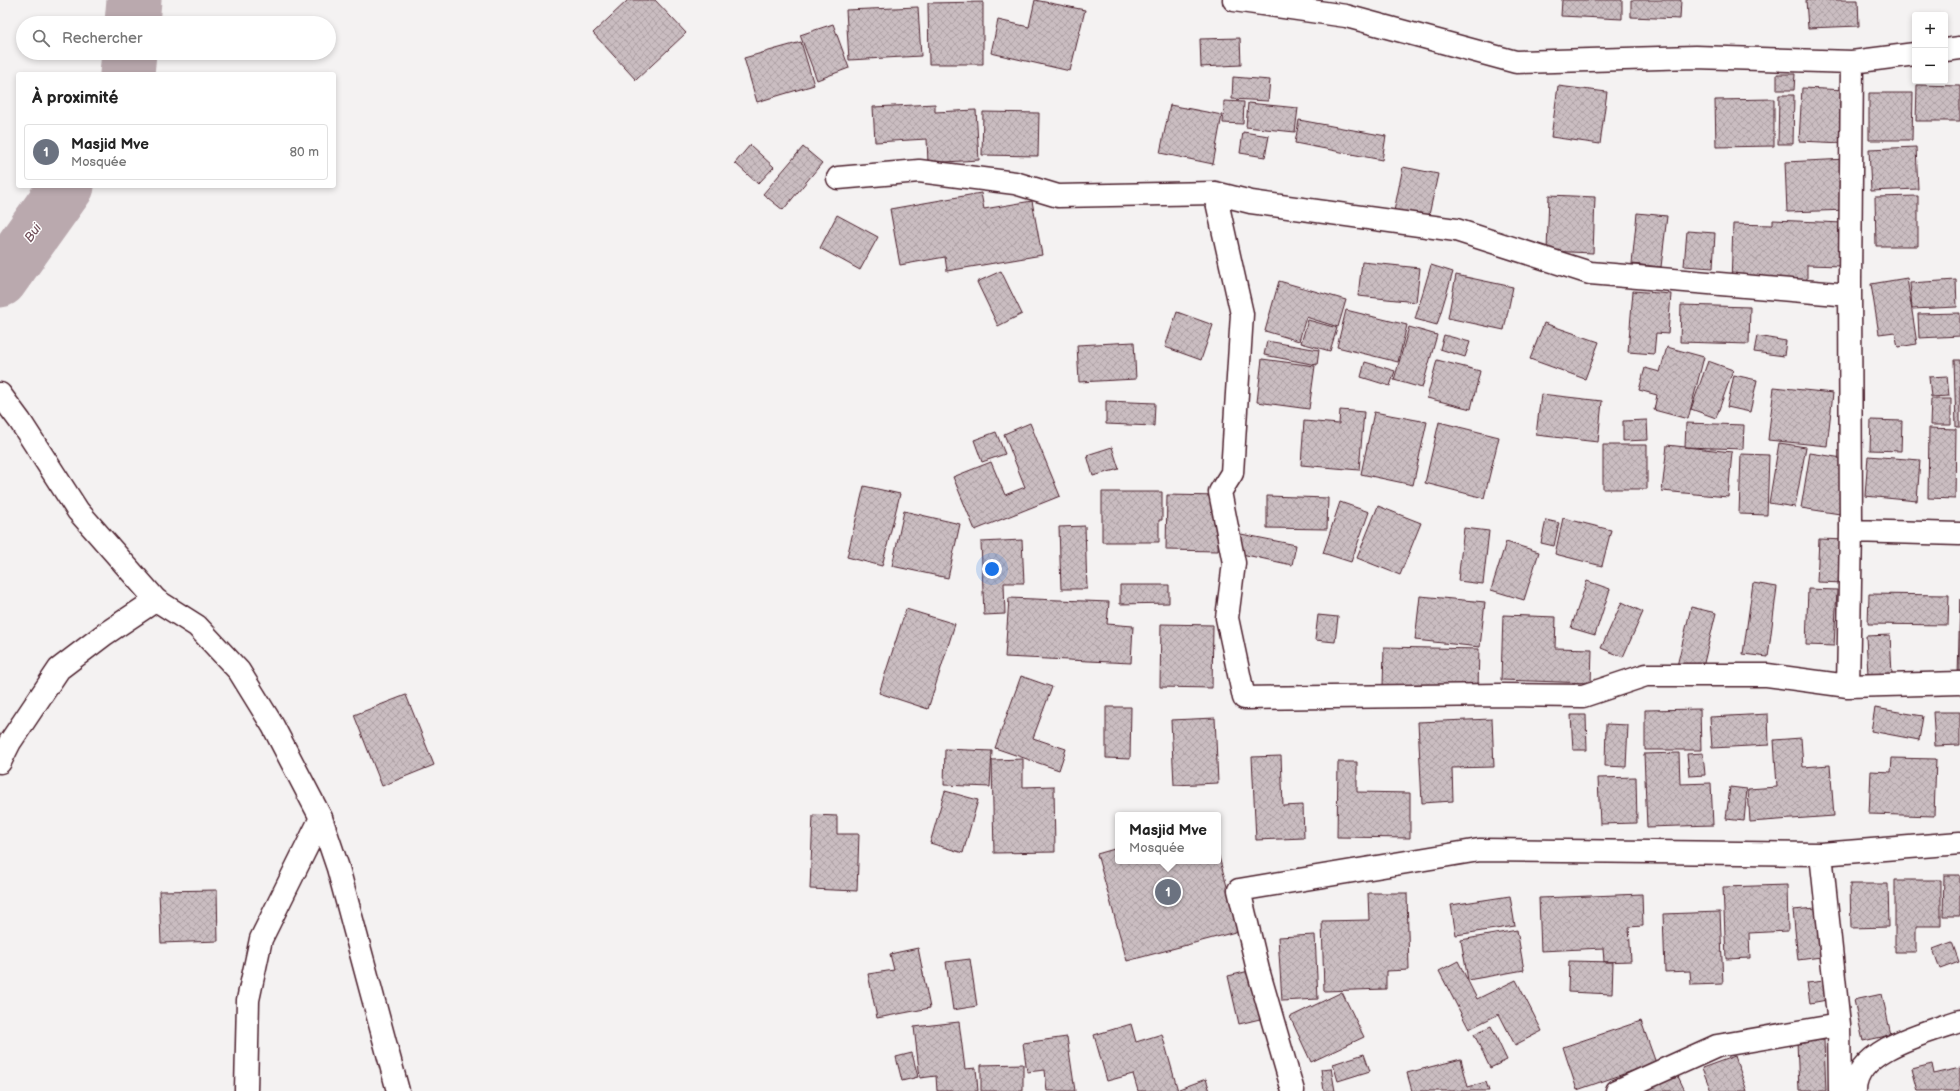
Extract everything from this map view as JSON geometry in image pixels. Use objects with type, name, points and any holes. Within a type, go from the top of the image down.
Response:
[{"type":"street","points":[[1234,0],[1346,16],[1516,62],[1695,57],[1852,62],[1912,54]]},
{"type":"street","points":[[1948,50],[1960,48]]},
{"type":"street","points":[[1848,686],[1851,531],[1850,295],[1852,62]]},
{"type":"street","points":[[838,178],[920,171],[1015,183],[1058,196],[1215,193],[1251,202],[1456,230],[1590,273],[1850,295]]},
{"type":"street","points":[[1215,193],[1242,314],[1232,473],[1220,492],[1234,563],[1227,618],[1244,698],[1502,695],[1583,696],[1646,675],[1767,675],[1848,686],[1960,683]]},
{"type":"street","points":[[0,394],[20,421],[78,511],[156,600],[197,626],[239,671],[273,726],[321,818],[338,868],[398,1091]]},
{"type":"street","points":[[1851,531],[1960,534]]},
{"type":"street","points":[[0,762],[10,742],[59,669],[105,634],[156,600]]},
{"type":"street","points":[[246,1091],[248,1000],[261,939],[321,818]]},
{"type":"street","points":[[1293,1091],[1258,970],[1239,890],[1479,850],[1821,854],[1960,843]]},
{"type":"street","points":[[1821,854],[1839,1025],[1840,1091]]},
{"type":"street","points":[[1855,1091],[1855,1081],[1874,1057],[1893,1044],[1960,1021]]},
{"type":"street","points":[[1617,1091],[1717,1046],[1839,1025]]},
{"type":"building","points":[[628,0],[655,0],[686,33],[636,80],[593,33]]},
{"type":"building","points":[[1035,0],[1085,10],[1070,71],[991,53],[998,20],[1029,27]]},
{"type":"building","points":[[1562,0],[1622,0],[1622,19],[1561,16]]},
{"type":"building","points":[[1631,0],[1681,0],[1680,19],[1631,17]]},
{"type":"building","points":[[1806,0],[1858,0],[1859,26],[1808,28]]},
{"type":"building","points":[[983,2],[983,64],[929,64],[928,3]]},
{"type":"building","points":[[918,7],[921,56],[849,60],[846,10]]},
{"type":"building","points":[[833,24],[849,68],[817,80],[800,35]]},
{"type":"building","points":[[1240,38],[1241,65],[1201,67],[1200,39]]},
{"type":"building","points":[[801,42],[814,85],[757,102],[744,58]]},
{"type":"building","points":[[1777,74],[1795,74],[1794,90],[1777,90]]},
{"type":"building","points":[[1233,77],[1270,80],[1268,101],[1232,99]]},
{"type":"building","points":[[1917,85],[1960,86],[1960,121],[1916,121]]},
{"type":"building","points":[[1558,86],[1607,92],[1600,144],[1551,137]]},
{"type":"building","points":[[1802,88],[1847,90],[1844,143],[1799,141]]},
{"type":"building","points":[[1869,93],[1913,93],[1912,140],[1869,140]]},
{"type":"building","points":[[1779,95],[1794,95],[1793,144],[1778,144]]},
{"type":"building","points":[[1774,99],[1774,146],[1716,147],[1715,100]]},
{"type":"building","points":[[1224,101],[1244,102],[1243,124],[1223,123]]},
{"type":"building","points":[[1248,103],[1298,108],[1295,132],[1246,127]]},
{"type":"building","points":[[935,104],[935,112],[976,110],[979,160],[928,163],[927,139],[875,142],[873,107]]},
{"type":"building","points":[[1170,105],[1222,115],[1213,164],[1160,153]]},
{"type":"building","points":[[983,112],[1039,113],[1038,156],[982,155]]},
{"type":"building","points":[[1299,120],[1386,136],[1382,160],[1295,143]]},
{"type":"building","points":[[1243,132],[1269,136],[1265,157],[1240,153]]},
{"type":"building","points":[[750,145],[774,167],[758,184],[735,163]]},
{"type":"building","points":[[803,147],[822,163],[783,210],[763,194]]},
{"type":"building","points":[[1916,147],[1918,189],[1871,191],[1869,149]]},
{"type":"building","points":[[1847,159],[1849,210],[1787,212],[1785,162]]},
{"type":"building","points":[[1403,167],[1438,174],[1429,215],[1475,224],[1471,244],[1391,226]]},
{"type":"building","points":[[981,193],[984,209],[1032,201],[1042,255],[947,271],[945,257],[900,265],[890,209]]},
{"type":"building","points":[[1549,195],[1595,197],[1593,253],[1547,251]]},
{"type":"building","points":[[1918,196],[1918,246],[1876,246],[1875,197]]},
{"type":"building","points":[[1637,213],[1667,216],[1661,267],[1632,264]]},
{"type":"building","points":[[837,215],[878,237],[860,270],[820,248]]},
{"type":"building","points":[[1773,220],[1843,223],[1842,266],[1807,265],[1807,287],[1731,284],[1733,224],[1773,225]]},
{"type":"building","points":[[1687,231],[1715,233],[1713,268],[1684,266]]},
{"type":"building","points":[[1362,262],[1420,268],[1416,302],[1358,296]]},
{"type":"building","points":[[1431,265],[1453,272],[1437,325],[1415,319]]},
{"type":"building","points":[[1001,271],[1022,314],[998,326],[977,282]]},
{"type":"building","points":[[1456,275],[1513,287],[1504,330],[1448,318]]},
{"type":"building","points":[[1907,278],[1917,344],[1898,347],[1895,332],[1879,334],[1871,284]]},
{"type":"building","points":[[1956,280],[1957,307],[1912,309],[1910,283]]},
{"type":"building","points":[[1279,281],[1346,300],[1338,327],[1306,317],[1299,341],[1265,331]]},
{"type":"building","points":[[1633,291],[1671,294],[1668,334],[1656,333],[1654,354],[1628,352]]},
{"type":"building","points":[[1681,305],[1750,307],[1749,344],[1680,342]]},
{"type":"building","points":[[1346,310],[1407,325],[1398,362],[1337,347]]},
{"type":"building","points":[[1177,312],[1213,325],[1201,360],[1165,347]]},
{"type":"building","points":[[1960,313],[1960,336],[1919,338],[1918,314]]},
{"type":"building","points":[[1308,320],[1337,328],[1330,351],[1301,343]]},
{"type":"building","points":[[1544,323],[1599,342],[1585,379],[1530,359]]},
{"type":"building","points":[[1409,327],[1437,335],[1422,388],[1394,380]]},
{"type":"building","points":[[1444,335],[1470,342],[1465,357],[1440,349]]},
{"type":"building","points":[[1757,336],[1786,341],[1784,356],[1754,352]]},
{"type":"building","points":[[1267,341],[1319,350],[1317,365],[1264,355]]},
{"type":"building","points":[[1134,342],[1136,379],[1079,382],[1077,345]]},
{"type":"building","points":[[1667,347],[1704,357],[1688,419],[1654,410],[1657,395],[1639,390],[1645,368],[1660,372]]},
{"type":"building","points":[[1262,359],[1315,366],[1309,409],[1257,402]]},
{"type":"building","points":[[1437,360],[1480,371],[1471,409],[1427,398]]},
{"type":"building","points":[[1954,360],[1960,360],[1960,427],[1956,427]]},
{"type":"building","points":[[1708,361],[1733,370],[1716,418],[1691,409]]},
{"type":"building","points":[[1365,362],[1395,371],[1390,386],[1361,377]]},
{"type":"building","points":[[1734,375],[1757,380],[1750,412],[1727,407]]},
{"type":"building","points":[[1947,376],[1949,396],[1931,397],[1929,377]]},
{"type":"building","points":[[1774,387],[1833,393],[1827,446],[1768,440]]},
{"type":"building","points":[[1541,394],[1602,401],[1598,442],[1536,435]]},
{"type":"building","points":[[1931,399],[1951,399],[1951,425],[1930,425]]},
{"type":"building","points":[[1106,401],[1155,403],[1154,426],[1106,424]]},
{"type":"building","points":[[1340,410],[1364,412],[1359,470],[1301,465],[1304,421],[1339,424]]},
{"type":"building","points":[[1374,412],[1427,422],[1413,485],[1361,474]]},
{"type":"building","points":[[1647,420],[1648,440],[1623,441],[1623,421]]},
{"type":"building","points":[[1871,420],[1902,421],[1901,451],[1870,450]]},
{"type":"building","points":[[1439,422],[1499,437],[1484,498],[1425,483]]},
{"type":"building","points":[[1030,423],[1060,496],[975,530],[953,477],[991,462],[1005,495],[1025,487],[1004,434]]},
{"type":"building","points":[[1686,423],[1744,425],[1743,449],[1685,447]]},
{"type":"building","points":[[1929,428],[1956,429],[1955,499],[1928,498]]},
{"type":"building","points":[[996,432],[1005,454],[982,462],[974,440]]},
{"type":"building","points":[[1779,443],[1806,447],[1795,507],[1769,503]]},
{"type":"building","points":[[1603,445],[1647,445],[1647,489],[1603,489]]},
{"type":"building","points":[[1667,445],[1732,452],[1728,497],[1662,491]]},
{"type":"building","points":[[1112,447],[1119,469],[1093,476],[1087,455]]},
{"type":"building","points":[[1810,453],[1849,459],[1840,514],[1801,508]]},
{"type":"building","points":[[1741,454],[1769,455],[1767,515],[1739,514]]},
{"type":"building","points":[[1868,456],[1920,460],[1917,501],[1865,496]]},
{"type":"building","points":[[864,486],[900,494],[882,566],[847,557]]},
{"type":"building","points":[[1102,492],[1162,492],[1162,520],[1159,520],[1159,542],[1102,542]]},
{"type":"building","points":[[1167,495],[1220,496],[1218,551],[1166,550]]},
{"type":"building","points":[[1267,496],[1328,498],[1327,529],[1267,528]]},
{"type":"building","points":[[1340,502],[1369,512],[1351,562],[1323,553]]},
{"type":"building","points":[[1378,506],[1421,523],[1400,575],[1357,558]]},
{"type":"building","points":[[904,511],[960,524],[948,578],[892,566]]},
{"type":"building","points":[[1563,518],[1611,530],[1602,566],[1555,554]]},
{"type":"building","points":[[1546,520],[1559,523],[1554,546],[1541,543]]},
{"type":"building","points":[[1085,526],[1087,589],[1061,589],[1059,527]]},
{"type":"building","points":[[1464,528],[1489,531],[1483,584],[1458,581]]},
{"type":"building","points":[[1241,534],[1296,545],[1292,565],[1237,553]]},
{"type":"building","points":[[1819,539],[1847,540],[1845,583],[1817,582]]},
{"type":"building","points":[[1022,540],[1024,583],[1004,583],[1005,614],[984,615],[981,542]]},
{"type":"building","points":[[1506,542],[1539,552],[1524,600],[1491,590]]},
{"type":"building","points":[[1587,581],[1610,589],[1595,635],[1571,628]]},
{"type":"building","points":[[1753,583],[1777,587],[1768,657],[1743,654]]},
{"type":"building","points":[[1120,585],[1169,585],[1169,603],[1120,604]]},
{"type":"building","points":[[1808,589],[1837,590],[1834,646],[1806,645]]},
{"type":"building","points":[[1869,594],[1949,595],[1948,625],[1868,624]]},
{"type":"building","points":[[1420,596],[1485,602],[1480,647],[1415,640]]},
{"type":"building","points":[[1009,598],[1109,602],[1107,624],[1133,626],[1131,663],[1005,657]]},
{"type":"building","points":[[1960,599],[1960,676],[1958,676]]},
{"type":"building","points":[[1622,602],[1643,612],[1623,657],[1601,648]]},
{"type":"building","points":[[1691,607],[1716,613],[1702,671],[1677,666]]},
{"type":"building","points":[[906,609],[955,624],[928,709],[879,693]]},
{"type":"building","points":[[1318,615],[1338,617],[1335,642],[1315,640]]},
{"type":"building","points":[[1503,615],[1556,617],[1555,648],[1592,649],[1591,683],[1501,680]]},
{"type":"building","points":[[1161,624],[1213,625],[1212,688],[1160,687]]},
{"type":"building","points":[[1890,635],[1892,674],[1868,675],[1866,636]]},
{"type":"building","points":[[1384,647],[1479,649],[1478,689],[1383,687]]},
{"type":"building","points":[[1021,676],[1052,687],[1033,738],[1066,749],[1059,770],[995,748]]},
{"type":"building","points":[[406,695],[434,765],[382,786],[354,715]]},
{"type":"building","points":[[1106,707],[1131,707],[1130,759],[1106,758]]},
{"type":"building","points":[[1875,708],[1923,716],[1919,740],[1871,731]]},
{"type":"building","points":[[1700,709],[1701,750],[1645,750],[1645,710]]},
{"type":"building","points":[[1933,712],[1960,712],[1960,745],[1935,746]]},
{"type":"building","points":[[1768,714],[1769,745],[1712,748],[1710,717]]},
{"type":"building","points":[[1571,715],[1586,715],[1587,750],[1573,750]]},
{"type":"building","points":[[1215,718],[1218,783],[1174,785],[1171,720]]},
{"type":"building","points":[[1492,719],[1494,767],[1452,768],[1453,801],[1422,803],[1418,722]]},
{"type":"building","points":[[1606,724],[1628,725],[1626,767],[1605,766]]},
{"type":"building","points":[[1801,738],[1803,767],[1830,765],[1834,816],[1750,822],[1748,789],[1777,787],[1774,740]]},
{"type":"building","points":[[945,749],[992,751],[990,787],[944,785]]},
{"type":"building","points":[[1679,753],[1680,784],[1711,783],[1713,825],[1647,827],[1644,754]]},
{"type":"building","points":[[1703,753],[1705,775],[1689,776],[1687,754]]},
{"type":"building","points":[[1281,756],[1283,806],[1303,805],[1304,838],[1256,840],[1252,757]]},
{"type":"building","points":[[1892,758],[1936,759],[1934,816],[1869,814],[1871,771],[1891,772]]},
{"type":"building","points":[[1023,759],[1023,787],[1054,786],[1055,852],[994,853],[992,760]]},
{"type":"building","points":[[1338,762],[1357,762],[1357,792],[1410,793],[1410,838],[1337,837]]},
{"type":"building","points":[[1636,777],[1637,823],[1600,824],[1598,778]]},
{"type":"building","points":[[1730,787],[1747,789],[1744,821],[1726,819]]},
{"type":"building","points":[[945,791],[978,800],[963,853],[930,843]]},
{"type":"building","points":[[813,815],[837,816],[837,834],[859,834],[857,891],[810,889]]},
{"type":"building","points":[[1115,849],[1115,864],[1221,864],[1239,931],[1127,961],[1097,854]]},
{"type":"building","points":[[1944,875],[1960,875],[1960,916],[1943,916]]},
{"type":"building","points":[[1895,880],[1941,880],[1941,926],[1916,926],[1916,952],[1895,952]]},
{"type":"building","points":[[1850,884],[1888,884],[1889,927],[1851,928]]},
{"type":"building","points":[[1787,885],[1788,931],[1749,933],[1750,958],[1726,959],[1723,887]]},
{"type":"building","points":[[217,890],[218,941],[161,943],[159,891]]},
{"type":"building","points":[[1368,893],[1407,893],[1409,970],[1386,971],[1386,989],[1324,991],[1322,921],[1369,920]]},
{"type":"building","points":[[1642,894],[1643,926],[1629,927],[1631,961],[1604,962],[1603,948],[1541,951],[1539,898]]},
{"type":"building","points":[[1510,896],[1515,926],[1456,935],[1451,905]]},
{"type":"building","points":[[1816,908],[1821,957],[1798,960],[1793,910]]},
{"type":"building","points":[[1720,912],[1723,984],[1691,985],[1690,971],[1665,972],[1663,914]]},
{"type":"building","points":[[1517,930],[1524,970],[1468,980],[1461,940]]},
{"type":"building","points":[[1315,935],[1318,999],[1282,1001],[1278,937]]},
{"type":"building","points":[[1952,942],[1959,962],[1940,969],[1933,949]]},
{"type":"building","points":[[918,948],[930,1008],[877,1018],[868,974],[894,970],[890,954]]},
{"type":"building","points":[[970,959],[977,1006],[953,1010],[946,962]]},
{"type":"building","points":[[1458,961],[1477,999],[1516,980],[1542,1031],[1515,1045],[1499,1014],[1469,1029],[1439,971]]},
{"type":"building","points":[[1569,961],[1613,962],[1612,994],[1568,992]]},
{"type":"building","points":[[1249,971],[1260,1019],[1239,1024],[1228,976]]},
{"type":"building","points":[[1824,981],[1827,1000],[1810,1003],[1807,983]]},
{"type":"building","points":[[1342,992],[1364,1037],[1311,1062],[1290,1017]]},
{"type":"building","points":[[1882,994],[1891,1035],[1863,1041],[1854,1000]]},
{"type":"building","points":[[1641,1021],[1656,1063],[1577,1090],[1563,1047]]},
{"type":"building","points":[[959,1022],[965,1069],[976,1068],[978,1091],[937,1091],[936,1076],[920,1078],[914,1027]]},
{"type":"building","points":[[1131,1024],[1136,1042],[1162,1034],[1178,1091],[1138,1091],[1133,1074],[1107,1081],[1094,1035]]},
{"type":"building","points":[[1491,1026],[1507,1060],[1490,1068],[1474,1034]]},
{"type":"building","points":[[1067,1037],[1075,1091],[1047,1091],[1045,1070],[1027,1072],[1023,1043]]},
{"type":"building","points":[[1824,1040],[1826,1091],[1799,1091],[1797,1041]]},
{"type":"building","points":[[912,1053],[918,1077],[902,1081],[896,1057]]},
{"type":"building","points":[[1364,1054],[1370,1071],[1338,1081],[1333,1064]]},
{"type":"building","points":[[1735,1056],[1747,1091],[1711,1091],[1702,1068]]},
{"type":"building","points":[[1461,1059],[1468,1087],[1486,1082],[1489,1091],[1412,1091],[1407,1073]]},
{"type":"building","points":[[1023,1064],[1023,1091],[981,1091],[981,1065]]},
{"type":"building","points":[[1932,1064],[1934,1074],[1960,1068],[1960,1091],[1918,1091],[1912,1069]]},
{"type":"building","points":[[1331,1068],[1335,1091],[1324,1091],[1321,1069]]},
{"type":"building","points":[[1676,1072],[1685,1091],[1632,1091]]},
{"type":"building","points":[[1206,1079],[1210,1091],[1180,1091],[1179,1089]]},
{"type":"waterway","name":"Bui","points":[[133,16],[134,0]]},
{"type":"waterway","name":"Bui","points":[[127,72],[128,60]]},
{"type":"waterway","name":"Bui","points":[[0,280],[66,188]]},
{"type":"place","name":"Masjid Mve","points":[[1168,892]]}]
